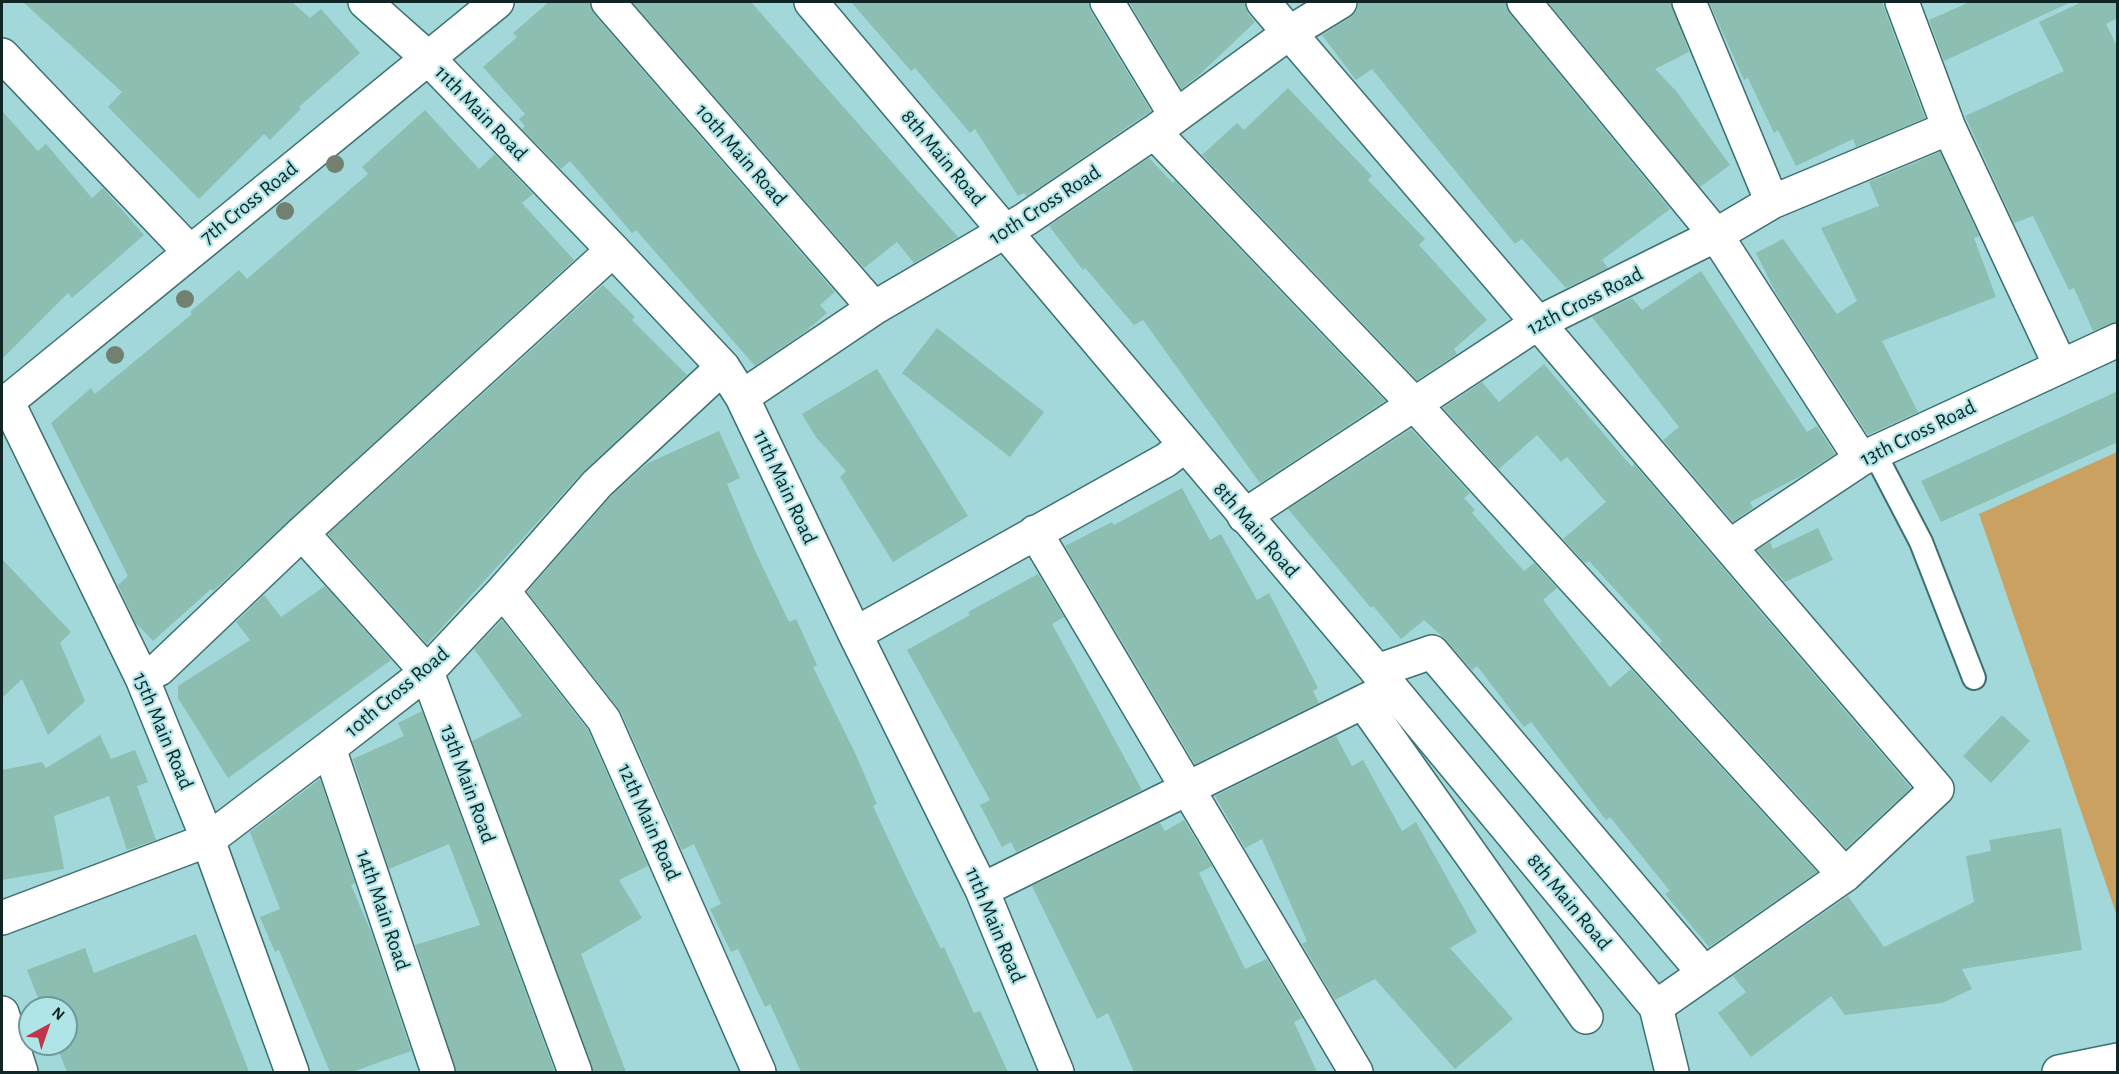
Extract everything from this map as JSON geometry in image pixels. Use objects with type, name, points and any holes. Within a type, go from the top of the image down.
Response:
[{"type":"street","name":"11th Main Road","points":[[365,2],[427,57],[614,250],[723,367],[742,397],[855,634],[982,890],[1057,1072]]},
{"type":"street","name":"7th Cross Road","points":[[4,403],[497,2]]},
{"type":"street","name":"10th Main Road","points":[[608,2],[874,308]]},
{"type":"street","points":[[1107,2],[1165,124],[1416,405],[1845,875]]},
{"type":"street","points":[[1263,2],[1936,789],[1845,875],[1656,1006]]},
{"type":"street","name":"10th Cross Road","points":[[742,397],[874,308],[1006,233],[1165,124],[1289,33],[1340,2]]},
{"type":"street","points":[[1524,2],[1716,235],[1867,456]]},
{"type":"street","points":[[1689,2],[1772,202]]},
{"type":"street","points":[[1902,2],[1949,128],[2060,365]]},
{"type":"street","name":"8th Main Road","points":[[817,4],[1244,516],[1377,687],[1656,1006],[1672,1072]]},
{"type":"street","points":[[2,55],[190,252]]},
{"type":"street","name":"12th Cross Road","points":[[1244,516],[1538,323],[1716,235],[1772,202],[1949,128]]},
{"type":"street","points":[[142,678],[159,669],[302,533],[614,250]]},
{"type":"street","name":"13th Cross Road","points":[[1730,546],[1867,456],[2118,340]]},
{"type":"street","name":"10th Cross Road","points":[[2,918],[208,840],[329,748],[427,672],[503,591],[597,484],[723,367]]},
{"type":"street","name":"15th Main Road","points":[[4,403],[142,678],[208,840],[292,1072]]},
{"type":"street","points":[[855,634],[1166,460],[1184,446]]},
{"type":"street","points":[[1035,532],[1186,790],[1356,1072]]},
{"type":"street","name":"13th Main Road","points":[[302,533],[427,672],[575,1072]]},
{"type":"street","name":"12th Main Road","points":[[503,591],[604,720],[759,1072]]},
{"type":"street","points":[[982,890],[1186,790],[1377,687],[1432,652],[1693,960]]},
{"type":"street","points":[[1377,687],[1586,1017]]},
{"type":"street","name":"14th Main Road","points":[[329,748],[438,1072]]},
{"type":"street","points":[[2,1013],[21,1072]]},
{"type":"street","points":[[2059,1072],[2118,1060]]},
{"type":"lane","points":[[1867,456],[1921,542],[1974,678]]},
{"type":"shaded area","points":[[2117,452],[2117,916],[1979,514]]},
{"type":"building","points":[[23,2],[292,2],[310,18],[321,9],[360,53],[299,107],[301,109],[270,140],[264,134],[199,199],[108,107],[122,92]]},
{"type":"building","points":[[549,2],[590,2],[594,14],[835,292],[820,305],[827,313],[806,331],[755,366],[636,230],[632,233],[570,161],[561,169],[522,129],[525,126],[519,119],[525,114],[483,67],[517,37],[513,33]]},
{"type":"building","points":[[632,2],[751,2],[958,237],[914,263],[897,242],[864,268]]},
{"type":"building","points":[[851,2],[1088,2],[1091,12],[1151,111],[1027,196],[1024,193],[1018,196],[975,129],[970,133],[915,68],[911,71]]},
{"type":"building","points":[[1129,2],[1245,2],[1248,14],[1255,22],[1181,89]]},
{"type":"building","points":[[1359,2],[1506,2],[1510,14],[1670,209],[1602,260],[1608,268],[1566,288],[1522,239],[1515,244],[1372,69],[1356,80],[1322,35],[1350,18]]},
{"type":"building","points":[[1548,2],[1671,2],[1689,52],[1655,69],[1676,91],[1730,165],[1700,187]]},
{"type":"building","points":[[1709,2],[1882,2],[1925,118],[1856,147],[1853,139],[1796,166],[1778,130],[1774,133],[1748,78],[1744,80]]},
{"type":"building","points":[[1970,2],[2071,2],[1944,61],[1929,20]]},
{"type":"building","points":[[2082,2],[2118,2],[2118,18],[2106,24],[2118,48],[2118,322],[2093,331],[2074,288],[2069,290],[2033,216],[2014,223],[1965,116],[2064,71],[2039,22]]},
{"type":"building","points":[[1288,88],[1372,176],[1368,180],[1425,239],[1419,245],[1487,320],[1454,349],[1457,354],[1417,380],[1202,155],[1237,123],[1244,130]]},
{"type":"building","points":[[425,110],[479,169],[495,154],[533,194],[522,203],[574,260],[213,591],[211,589],[153,641],[135,622],[118,585],[128,576],[51,423],[91,388],[95,394],[192,314],[190,312],[239,270],[247,279],[368,174],[362,167]]},
{"type":"building","points":[[2,111],[38,151],[46,144],[92,198],[103,188],[144,235],[72,298],[68,293],[2,359]]},
{"type":"building","points":[[1940,152],[1979,236],[1974,238],[1996,297],[1882,341],[1918,412],[1868,435],[1776,293],[1756,253],[1783,239],[1837,314],[1857,301],[1821,228],[1879,206],[1869,182]]},
{"type":"building","points":[[1149,158],[1173,183],[1175,181],[1385,401],[1260,483],[1143,320],[1134,325],[1085,268],[1083,270],[1049,226]]},
{"type":"building","points":[[1701,271],[1807,432],[1817,426],[1835,454],[1801,476],[1750,502],[1753,508],[1733,522],[1663,440],[1679,427],[1592,317],[1632,298],[1642,310]]},
{"type":"building","points":[[603,285],[635,317],[632,320],[687,375],[583,472],[427,644],[328,534]]},
{"type":"building","points":[[937,328],[1044,412],[1010,457],[902,373]]},
{"type":"building","points":[[1544,364],[1632,467],[1634,464],[1911,788],[1846,848],[1659,644],[1662,641],[1589,561],[1585,563],[1563,539],[1606,502],[1567,457],[1561,462],[1537,435],[1499,469],[1443,408],[1482,382],[1499,402]]},
{"type":"building","points":[[877,369],[968,516],[893,562],[840,477],[846,471],[815,436],[802,414]]},
{"type":"building","points":[[2118,391],[2118,442],[1941,522],[1921,481]]},
{"type":"building","points":[[1411,429],[1470,493],[1464,498],[1475,510],[1472,513],[1524,571],[1534,563],[1557,588],[1543,600],[1610,687],[1631,669],[1817,872],[1709,947],[1665,894],[1670,891],[1610,817],[1606,820],[1531,722],[1524,727],[1477,666],[1472,670],[1446,640],[1424,620],[1401,639],[1373,606],[1371,608],[1288,509]]},
{"type":"building","points":[[719,431],[740,478],[727,484],[756,553],[789,622],[796,619],[817,665],[813,667],[856,755],[877,804],[873,806],[907,879],[941,949],[944,947],[974,1013],[980,1011],[1008,1072],[801,1072],[770,1004],[765,1007],[738,949],[731,952],[710,909],[721,904],[694,844],[682,850],[621,712],[527,592],[610,497],[648,463]]},
{"type":"building","points":[[1182,488],[1210,540],[1221,534],[1257,600],[1269,593],[1318,688],[1313,691],[1319,703],[1195,764],[1065,546],[1112,522],[1114,525]]},
{"type":"building","points":[[1818,528],[1833,560],[1785,582],[1757,550],[1770,542],[1773,549]]},
{"type":"building","points":[[2,559],[71,632],[60,643],[85,701],[48,735],[22,679],[2,698]]},
{"type":"building","points":[[1038,574],[1064,617],[1052,624],[1142,790],[1016,852],[1011,842],[1002,847],[980,805],[990,800],[907,650],[970,615],[968,612]]},
{"type":"building","points":[[325,586],[391,660],[228,778],[178,698],[178,686],[250,640],[236,622],[264,595],[281,617]]},
{"type":"building","points":[[502,620],[588,730],[648,866],[619,880],[642,918],[581,954],[626,1072],[593,1072],[472,741],[522,716],[474,649]]},
{"type":"building","points":[[422,711],[555,1072],[456,1072],[415,945],[480,925],[449,844],[389,869],[353,759],[404,736],[398,723]]},
{"type":"building","points":[[2002,715],[2030,741],[1991,783],[1963,756]]},
{"type":"building","points":[[100,735],[111,759],[135,750],[148,782],[137,786],[156,840],[127,850],[109,796],[54,816],[64,869],[2,880],[2,770],[42,762],[46,768]]},
{"type":"building","points":[[1336,736],[1352,766],[1363,760],[1402,831],[1416,822],[1477,932],[1450,948],[1513,1019],[1455,1069],[1375,979],[1335,1000],[1302,944],[1307,941],[1262,839],[1245,848],[1215,796]]},
{"type":"building","points":[[320,779],[355,883],[351,885],[372,934],[411,1051],[352,1072],[330,1072],[279,950],[275,952],[260,917],[280,909],[250,832]]},
{"type":"building","points":[[1184,820],[1212,866],[1199,873],[1245,969],[1267,959],[1302,1018],[1294,1022],[1317,1072],[1134,1072],[1108,1013],[1097,1019],[1032,886],[1160,823],[1165,831]]},
{"type":"building","points":[[2061,828],[2082,950],[1962,969],[1972,989],[1942,1003],[1845,1015],[1831,996],[1751,1057],[1718,1013],[1746,992],[1733,976],[1848,896],[1884,947],[1974,902],[1966,856],[1991,851],[1989,840]]},
{"type":"building","points":[[196,934],[249,1072],[67,1072],[61,1056],[78,1056],[78,996],[37,996],[27,970],[85,948],[94,973]]}]
